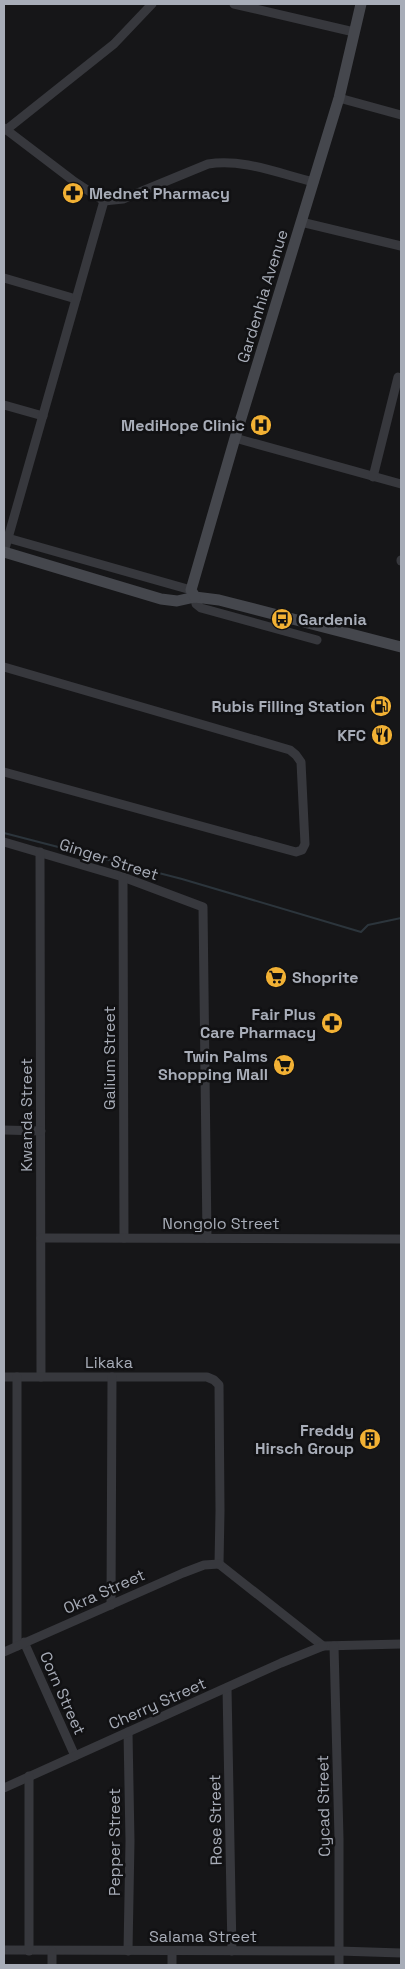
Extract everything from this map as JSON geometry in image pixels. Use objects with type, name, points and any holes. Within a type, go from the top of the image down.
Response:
[{"type":"main road","name":"Gardenhia Avenue","points":[[193,593],[235,438],[339,98],[361,4]]},
{"type":"main road","points":[[4,552],[161,599],[177,601],[193,593],[401,647]]},
{"type":"street","points":[[152,4],[114,44],[5,129],[75,182],[104,201],[123,199],[208,164],[222,162],[236,162],[314,182]]},
{"type":"street","points":[[234,4],[354,32]]},
{"type":"street","points":[[339,98],[401,115]]},
{"type":"street","points":[[4,552],[6,538],[104,201]]},
{"type":"street","points":[[302,222],[401,246]]},
{"type":"street","points":[[4,278],[76,298]]},
{"type":"street","points":[[373,477],[398,377]]},
{"type":"street","points":[[4,405],[43,416]]},
{"type":"street","points":[[235,438],[401,484]]},
{"type":"street","points":[[6,538],[193,593],[196,604],[201,608],[317,640]]},
{"type":"street","points":[[4,667],[290,750],[300,762],[305,844],[302,850],[296,852],[4,772]]},
{"type":"street","name":"Ginger Street","points":[[4,842],[123,877],[203,907],[206,1238]]},
{"type":"street","name":"Kwanda Street","points":[[40,852],[41,1377]]},
{"type":"street","name":"Galium Street","points":[[123,877],[124,1238]]},
{"type":"street","points":[[4,1130],[41,1131]]},
{"type":"street","name":"Nongolo Street","points":[[41,1238],[401,1239]]},
{"type":"street","name":"Likaka","points":[[4,1377],[207,1377],[214,1380],[219,1385],[219,1564]]},
{"type":"street","points":[[17,1377],[21,1644]]},
{"type":"street","points":[[111,1605],[112,1377]]},
{"type":"street","points":[[219,1564],[323,1646],[401,1644]]},
{"type":"street","name":"Okra Street","points":[[4,1652],[183,1573],[204,1565],[219,1564]]},
{"type":"street","name":"Corn Street","points":[[21,1644],[75,1756]]},
{"type":"street","name":"Cherry Street","points":[[4,1788],[323,1646]]},
{"type":"street","name":"Cycad Street","points":[[334,1646],[339,1838],[339,1965]]},
{"type":"street","name":"Rose Street","points":[[227,1688],[232,1951]]},
{"type":"street","name":"Pepper Street","points":[[128,1732],[130,1841],[128,1951]]},
{"type":"street","points":[[29,1776],[29,1950]]},
{"type":"street","name":"Salama Street","points":[[4,1950],[339,1951],[401,1953]]},
{"type":"street","points":[[52,1951],[52,1965]]},
{"type":"street","points":[[172,1951],[172,1965]]},
{"type":"waterway","points":[[4,833],[182,879],[361,932],[368,925],[401,918]]},
{"type":"place","name":"Mednet Pharmacy","points":[[73,193]]},
{"type":"place","name":"MediHope Clinic","points":[[261,425]]},
{"type":"place","name":"Gardenia","points":[[282,619]]},
{"type":"place","name":"Rubis Filling Station","points":[[381,706]]},
{"type":"place","name":"KFC","points":[[382,735]]},
{"type":"place","name":"Shoprite","points":[[276,977]]},
{"type":"place","name":"Fair Plus Care Pharmacy","points":[[332,1023]]},
{"type":"place","name":"Twin Palms Shopping Mall","points":[[284,1065]]},
{"type":"place","name":"Freddy Hirsch Group","points":[[370,1439]]}]
